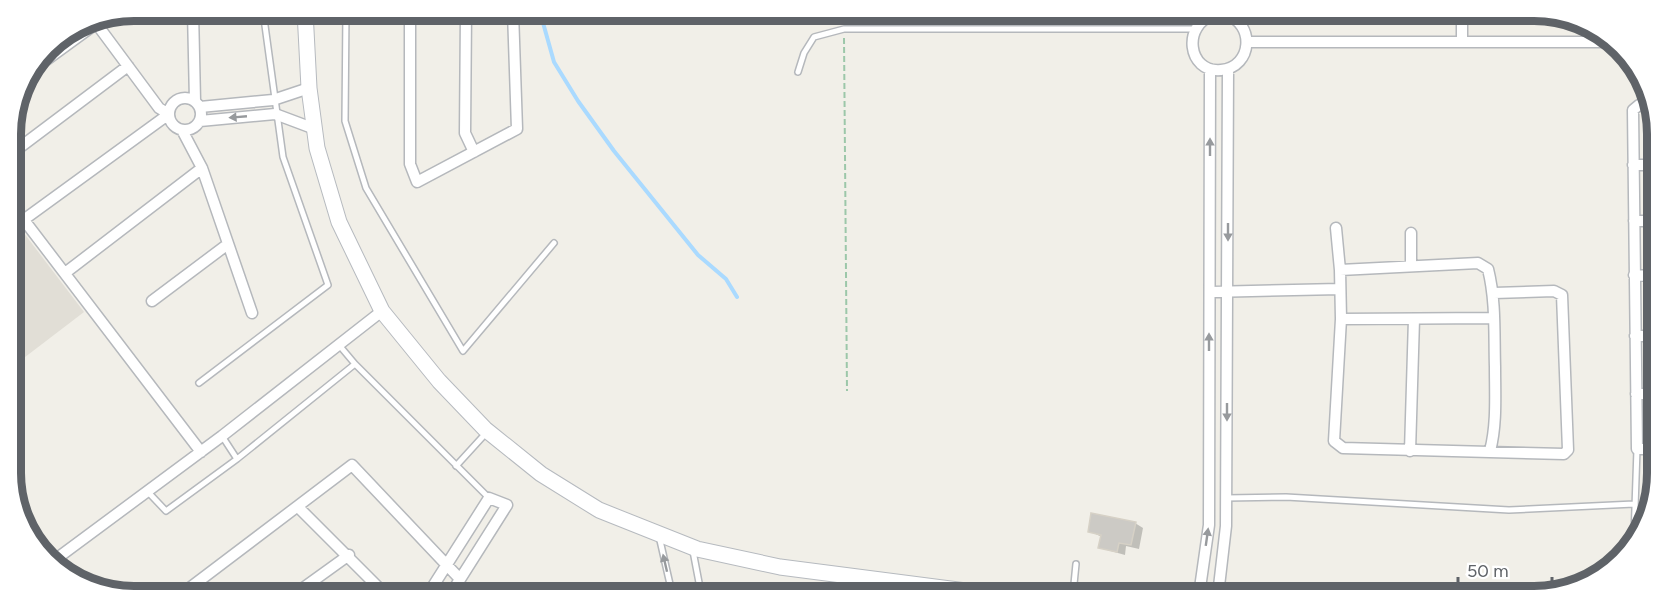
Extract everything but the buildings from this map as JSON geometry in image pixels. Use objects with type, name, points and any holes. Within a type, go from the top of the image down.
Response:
[{"type":"main road","points":[[306,21],[309,88],[315,129],[339,222],[382,311],[439,381],[488,431],[541,474],[599,510],[692,546],[780,567],[927,586]]},
{"type":"street","points":[[194,21],[200,121]]},
{"type":"street","points":[[410,21],[410,164],[417,182],[517,129],[513,21]]},
{"type":"street","points":[[466,21],[465,133],[474,152]]},
{"type":"street","points":[[1205,21],[1195,29],[1192,38],[1195,57],[1210,69],[1228,69],[1244,56],[1247,42],[1242,27],[1235,21]]},
{"type":"street","points":[[1462,21],[1462,40]]},
{"type":"street","points":[[99,27],[159,108],[169,114],[175,127],[182,130],[202,168],[252,313]]},
{"type":"street","points":[[1247,42],[1462,40],[1599,42]]},
{"type":"street","points":[[21,146],[128,66]]},
{"type":"street","points":[[1200,586],[1209,525],[1210,69]]},
{"type":"street","points":[[1219,586],[1226,498],[1228,69]]},
{"type":"street","points":[[21,222],[169,114],[175,101],[182,98],[198,104],[273,100],[309,88]]},
{"type":"street","points":[[1643,105],[1639,105],[1633,110],[1634,275],[1637,449],[1647,449]]},
{"type":"street","points":[[182,130],[195,126],[200,121],[275,114],[315,129]]},
{"type":"street","points":[[1633,165],[1647,165]]},
{"type":"street","points":[[65,273],[202,168]]},
{"type":"street","points":[[21,216],[201,452]]},
{"type":"street","points":[[1634,221],[1647,221]]},
{"type":"street","points":[[1336,228],[1341,319],[1334,441],[1343,448],[1564,454],[1568,450],[1562,296],[1554,291],[1494,293]]},
{"type":"street","points":[[1411,233],[1411,265]]},
{"type":"street","points":[[152,301],[228,244]]},
{"type":"street","points":[[1340,270],[1411,265],[1483,265],[1488,269],[1494,293],[1495,432],[1490,451]]},
{"type":"street","points":[[1634,275],[1647,276]]},
{"type":"street","points":[[1210,292],[1341,289]]},
{"type":"street","points":[[58,557],[201,452],[382,311]]},
{"type":"street","points":[[1341,319],[1494,318]]},
{"type":"street","points":[[1410,451],[1414,319]]},
{"type":"street","points":[[1635,336],[1647,336]]},
{"type":"street","points":[[1636,394],[1647,394]]},
{"type":"street","points":[[192,586],[352,465],[460,579]]},
{"type":"street","points":[[433,586],[489,498],[507,505],[456,586]]},
{"type":"street","points":[[298,507],[349,555],[377,586]]},
{"type":"street","points":[[306,586],[349,555]]},
{"type":"lane","points":[[200,383],[328,285],[283,157],[273,100],[264,21]]},
{"type":"lane","points":[[346,21],[345,121],[366,188],[464,351],[554,243]]},
{"type":"lane","points":[[798,72],[804,53],[814,37],[844,29],[1195,29]]},
{"type":"lane","points":[[339,345],[355,364],[489,498]]},
{"type":"lane","points":[[147,491],[165,511],[237,459],[355,364]]},
{"type":"lane","points":[[456,466],[488,431]]},
{"type":"lane","points":[[222,436],[237,459]]},
{"type":"lane","points":[[1634,525],[1637,449]]},
{"type":"lane","points":[[1226,498],[1286,497],[1509,510],[1634,504]]},
{"type":"lane","points":[[658,533],[671,586]]},
{"type":"lane","points":[[692,546],[700,586]]},
{"type":"lane","points":[[1074,586],[1076,564]]},
{"type":"path","points":[[844,29],[847,391]]},
{"type":"shaded area","points":[[21,229],[84,312],[21,360]]},
{"type":"waterway","points":[[543,21],[554,62],[578,101],[614,151],[698,255],[726,279],[737,297]]}]
